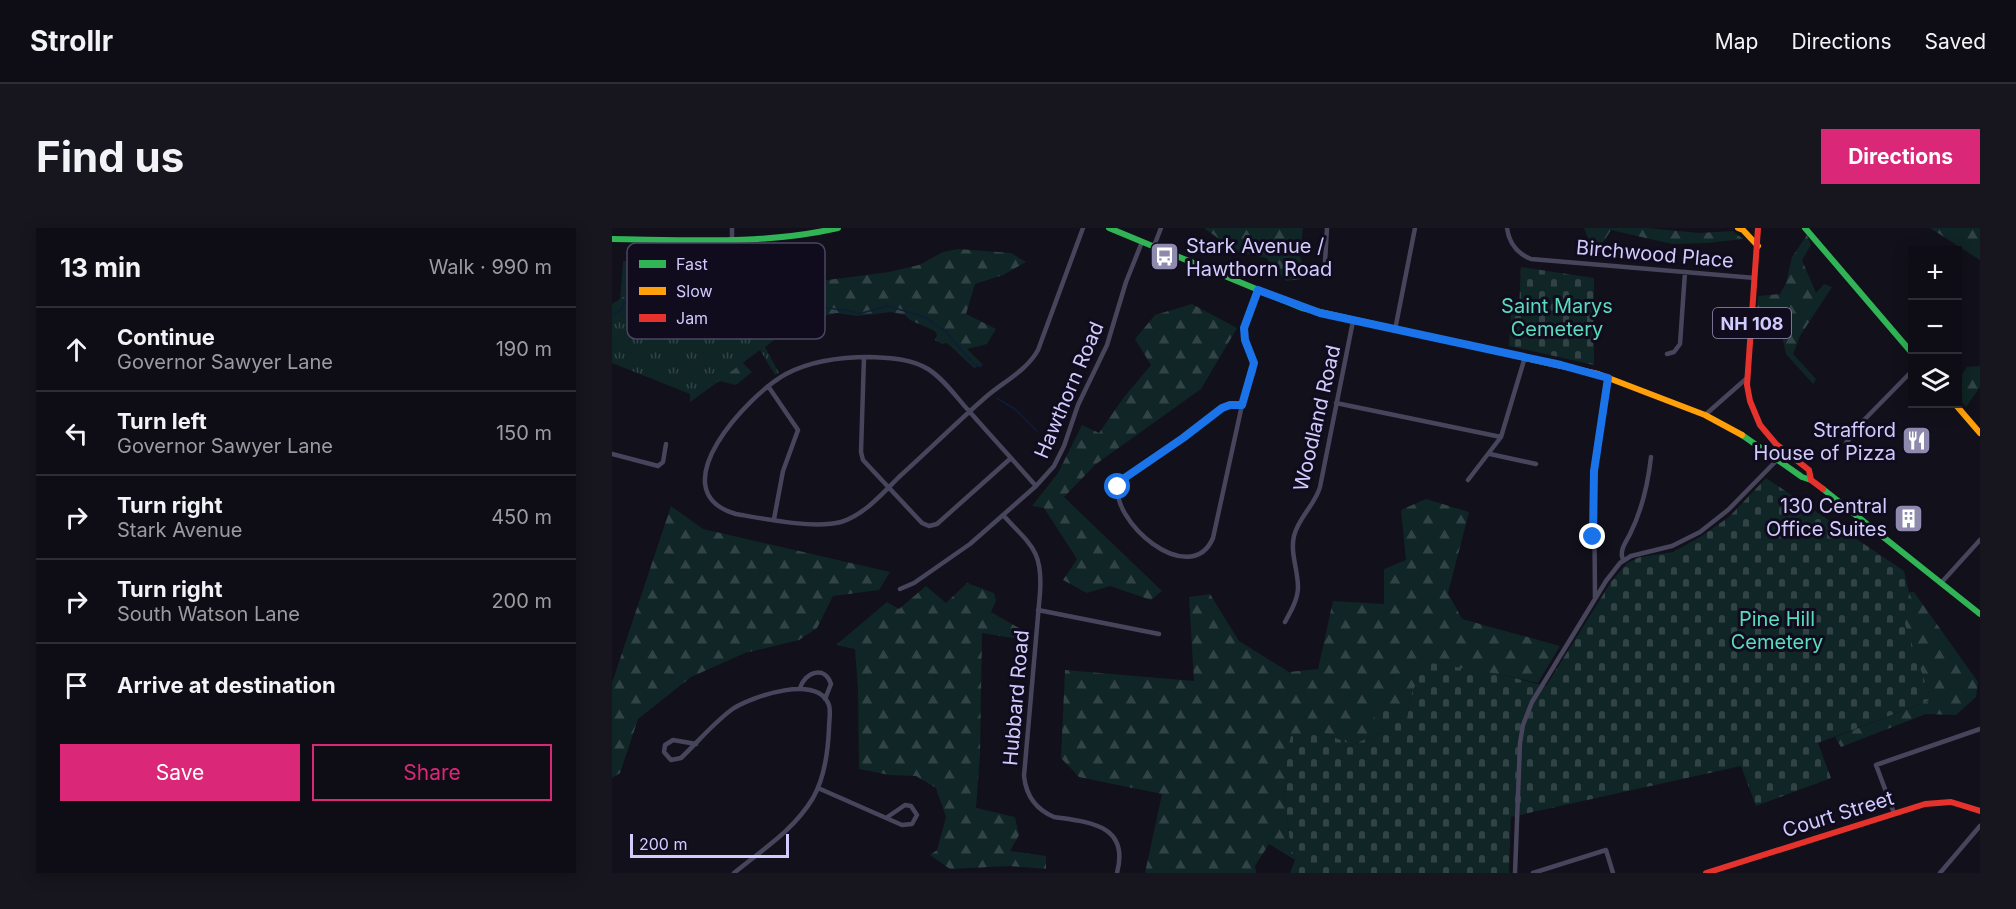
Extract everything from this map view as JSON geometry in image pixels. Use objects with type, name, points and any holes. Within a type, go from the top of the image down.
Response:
[{"type":"main road","points":[[612,239],[732,241],[795,237],[838,228]]},
{"type":"main road","points":[[1109,228],[1302,308],[1525,357],[1608,378],[1705,416],[1742,435],[1802,477],[1811,480]]},
{"type":"main road","points":[[1738,228],[1743,230],[1758,246]]},
{"type":"main road","name":"NH 108","points":[[1758,228],[1747,378],[1749,399],[1757,421],[1776,445],[1809,470],[1811,480],[1980,614]]},
{"type":"main road","points":[[1805,228],[1908,348]]},
{"type":"main road","points":[[1959,408],[1980,432]]},
{"type":"main road","points":[[1777,460],[1787,452]]},
{"type":"main road","name":"Court Street","points":[[1706,873],[1925,804],[1944,801],[1958,803],[1980,811]]},
{"type":"street","points":[[732,228],[732,241]]},
{"type":"street","points":[[1036,486],[970,412],[942,380],[927,368],[908,361],[864,357],[832,359],[809,364],[768,386],[745,406],[721,438],[710,460],[705,485],[709,497],[724,509],[743,515],[812,525],[841,522],[858,513],[970,412],[1022,370],[1035,356],[1083,228]]},
{"type":"street","points":[[1154,246],[1161,228]]},
{"type":"street","points":[[1325,262],[1327,228]]},
{"type":"street","points":[[1395,330],[1415,228]]},
{"type":"street","name":"Birchwood Place","points":[[1508,228],[1510,240],[1522,254],[1531,259],[1755,278]]},
{"type":"street","name":"Hawthorn Road","points":[[900,589],[914,583],[956,554],[1036,486],[1050,471],[1061,452],[1078,405],[1102,358],[1112,333],[1126,282],[1142,242]]},
{"type":"street","points":[[1667,354],[1674,352],[1680,341],[1685,272]]},
{"type":"street","points":[[1242,405],[1222,408],[1119,483],[1118,496],[1122,508],[1139,530],[1165,552],[1180,556],[1194,556],[1210,544],[1254,363],[1245,340],[1244,328],[1258,290]]},
{"type":"street","name":"Woodland Road","points":[[1286,622],[1298,588],[1293,537],[1318,493],[1353,321]]},
{"type":"street","points":[[864,357],[861,456],[867,467],[922,523],[933,526],[941,521],[1011,458]]},
{"type":"street","points":[[1468,480],[1502,438],[1525,357]]},
{"type":"street","points":[[1846,443],[1864,420],[1908,375]]},
{"type":"street","points":[[1595,601],[1594,471],[1608,378]]},
{"type":"street","points":[[1705,416],[1747,378]]},
{"type":"street","points":[[768,386],[798,430],[783,471],[774,519]]},
{"type":"street","points":[[1336,403],[1502,438]]},
{"type":"street","points":[[612,454],[658,466],[663,462],[666,444]]},
{"type":"street","points":[[1490,454],[1536,464]]},
{"type":"street","points":[[1623,560],[1622,551],[1641,511],[1651,458]]},
{"type":"street","points":[[1515,873],[1520,743],[1523,725],[1538,691],[1606,582],[1623,560],[1672,546],[1700,532],[1728,510],[1777,460]]},
{"type":"street","name":"Hubbard Road","points":[[1003,515],[1032,546],[1039,558],[1041,573],[1024,776],[1025,788],[1030,799],[1054,818],[1099,825],[1110,833],[1118,850],[1117,873]]},
{"type":"street","points":[[1941,583],[1980,540]]},
{"type":"street","points":[[1038,610],[1160,634]]},
{"type":"street","points":[[800,688],[810,674],[822,673],[827,676],[831,684],[825,699]]},
{"type":"street","points":[[696,744],[673,740],[665,745],[664,752],[668,758],[678,760],[696,744],[727,714],[756,697],[800,688],[817,693],[825,699],[830,710],[828,747],[818,788],[807,807],[783,835],[737,872]]},
{"type":"street","points":[[1894,813],[1876,765],[1980,729]]},
{"type":"street","points":[[818,788],[886,818],[905,826],[915,822],[917,815],[914,808],[904,804],[886,818]]},
{"type":"street","points":[[1940,873],[1980,826]]},
{"type":"street","points":[[1533,873],[1606,850],[1613,873]]},
{"type":"green space","points":[[1204,228],[1303,228],[1300,256],[1307,278],[1286,281],[1266,258],[1237,252]]},
{"type":"green space","points":[[1584,228],[1648,228],[1699,233],[1733,231],[1743,239],[1672,244],[1611,230],[1595,255]]},
{"type":"green space","points":[[1930,228],[1980,228],[1980,260],[1962,248],[1962,246],[1958,246]]},
{"type":"green space","points":[[1807,235],[1811,245],[1802,260],[1816,293],[1824,284],[1832,287],[1800,336],[1793,354],[1816,379],[1813,384],[1786,354],[1782,336],[1759,333],[1758,326],[1783,330],[1786,315],[1757,312],[1758,296],[1780,294],[1786,283],[1792,257]]},
{"type":"green space","points":[[958,249],[1011,253],[1026,262],[1003,275],[975,284],[966,314],[996,329],[987,344],[967,349],[983,365],[974,368],[947,343],[942,344],[935,340],[937,335],[935,331],[910,320],[905,315],[891,312],[858,316],[837,313],[825,316],[825,280],[889,272],[919,265],[943,252]]},
{"type":"green space","points":[[623,261],[627,261],[627,295],[620,299]]},
{"type":"green space","name":"Saint Marys Cemetery","points":[[1521,267],[1594,278],[1594,365],[1509,346],[1511,309],[1519,309]]},
{"type":"green space","points":[[627,295],[627,339],[770,339],[710,367],[743,363],[752,372],[736,385],[719,381],[690,402],[697,349],[612,338],[612,304]]},
{"type":"green space","points":[[1192,304],[1237,328],[1201,389],[1096,464],[1064,497],[1162,591],[1151,600],[1110,586],[1087,593],[1063,580],[1077,559],[1044,508],[1032,506],[1058,473],[1082,425],[1099,433],[1124,397],[1151,365],[1135,339],[1155,315]]},
{"type":"green space","points":[[627,307],[627,339],[775,339],[765,347],[779,373],[775,375],[760,350],[690,402],[690,394],[612,363],[612,313]]},
{"type":"green space","points":[[1980,366],[1980,387],[1966,407],[1962,402],[1962,374],[1967,367]]},
{"type":"green space","name":"Pine Hill Cemetery","points":[[1766,478],[1904,571],[1909,592],[1905,624],[1931,700],[1818,743],[1831,778],[1756,806],[1741,766],[1511,817],[1509,873],[1290,873],[1295,860],[1290,843],[1284,790],[1287,752],[1291,736],[1324,733],[1352,745],[1382,732],[1372,712],[1384,702],[1407,721],[1410,698],[1425,662],[1498,674],[1546,686],[1611,582],[1627,563],[1640,557],[1673,552],[1700,537],[1729,517]]},
{"type":"green space","points":[[1426,499],[1469,512],[1448,593],[1462,619],[1560,646],[1538,683],[1498,674],[1410,698],[1407,721],[1352,745],[1324,733],[1284,790],[1290,843],[1295,860],[1269,844],[1255,866],[1256,873],[1145,873],[1162,794],[1079,777],[1061,758],[1065,670],[1194,681],[1189,597],[1210,594],[1239,641],[1289,672],[1318,669],[1333,601],[1384,604],[1384,569],[1406,560],[1401,510]]},
{"type":"green space","points":[[671,506],[703,529],[890,572],[879,590],[833,596],[817,628],[799,640],[745,653],[691,677],[638,719],[620,773],[612,778],[612,683]]},
{"type":"green space","points":[[967,583],[994,593],[996,601],[991,612],[1026,632],[1026,640],[982,633],[980,754],[976,808],[1015,817],[1019,835],[1010,851],[1046,856],[1046,869],[1009,866],[950,869],[930,855],[937,850],[946,817],[936,788],[916,776],[890,775],[859,769],[855,649],[836,645],[887,602],[899,609],[926,586],[946,603]]},
{"type":"green space","points":[[1909,592],[1914,592],[1978,682],[1976,697],[1956,715],[1926,714],[1841,747],[1835,737],[1931,700],[1904,624]]},
{"type":"waterway","points":[[612,315],[621,310],[624,303],[627,302]]},
{"type":"waterway","points":[[825,307],[858,314],[888,306],[925,317],[945,331],[973,363],[981,367]]},
{"type":"waterway","points":[[997,398],[1016,410],[1037,431]]},
{"type":"traffic: fast","points":[[612,239],[754,239],[838,228]]},
{"type":"traffic: fast","points":[[1109,228],[1302,308],[1436,338]]},
{"type":"traffic: fast","points":[[1805,228],[1908,348]]},
{"type":"traffic: fast","points":[[1742,435],[1802,477],[1811,480]]},
{"type":"traffic: fast","points":[[1823,489],[1980,614]]},
{"type":"traffic: slow","points":[[1738,228],[1743,230],[1758,246]]},
{"type":"traffic: slow","points":[[1436,338],[1598,374],[1705,415],[1742,435]]},
{"type":"traffic: slow","points":[[1958,408],[1980,433]]},
{"type":"traffic: jam","points":[[1758,228],[1747,385],[1750,401],[1760,425],[1776,444],[1809,470],[1811,480],[1823,489]]},
{"type":"traffic: jam","points":[[1706,873],[1925,804],[1951,802],[1980,811]]},
{"type":"place","name":"Stark Avenue / Hawthorn Road","points":[[1165,257]]},
{"type":"place","name":"Strafford House of Pizza","points":[[1917,441]]},
{"type":"place","name":"130 Central Office Suites","points":[[1908,518]]},
{"type":"route","points":[[1118,487],[1126,477],[1222,408],[1242,405],[1254,370],[1254,363],[1245,340],[1244,328],[1258,290],[1320,313],[1561,365],[1608,378],[1594,471],[1593,537]]}]
